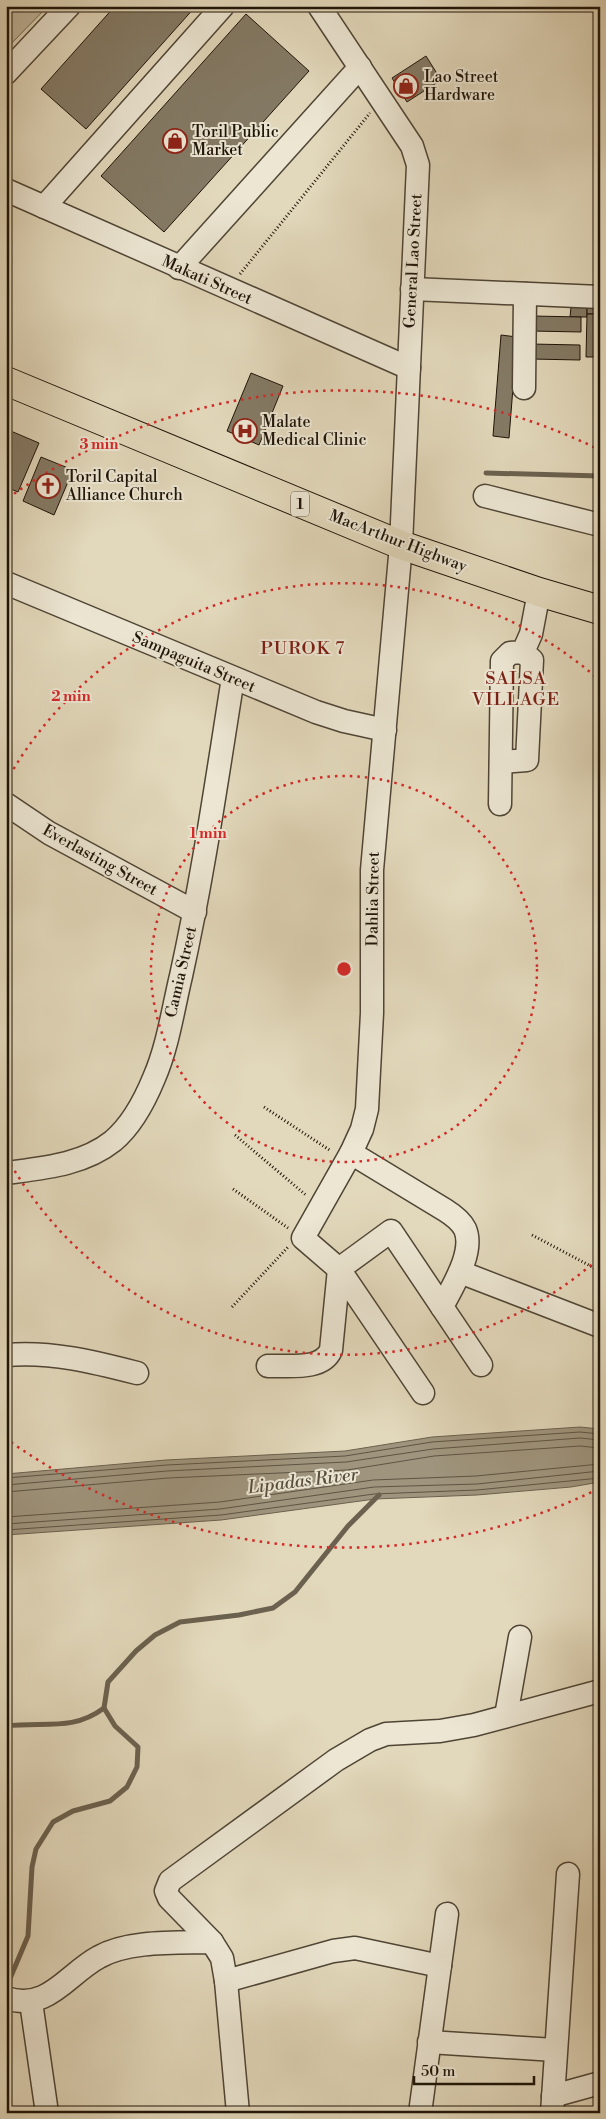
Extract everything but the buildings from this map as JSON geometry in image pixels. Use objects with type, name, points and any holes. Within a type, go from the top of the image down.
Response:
[{"type":"highway","name":"MacArthur Highway","points":[[6,381],[401,545],[538,592],[600,610]]},
{"type":"street","points":[[6,73],[69,6]]},
{"type":"street","points":[[44,207],[223,6]]},
{"type":"street","name":"General Lao Street","points":[[319,6],[412,146],[417,159],[401,545]]},
{"type":"street","points":[[180,268],[360,67]]},
{"type":"street","name":"Makati Street","points":[[6,190],[409,368]]},
{"type":"street","points":[[412,288],[600,297]]},
{"type":"street","points":[[524,388],[525,294]]},
{"type":"street","points":[[485,496],[600,525]]},
{"type":"street","name":"Dahlia Street","points":[[303,1238],[349,1157],[362,1129],[369,1082],[373,976],[372,870],[401,545]]},
{"type":"street","name":"Sampaguita Street","points":[[6,583],[316,712],[344,721],[384,730]]},
{"type":"street","points":[[523,652],[531,634],[538,592]]},
{"type":"street","points":[[500,804],[502,661],[510,653],[523,652],[532,660],[527,760],[501,762]]},
{"type":"street","name":"Camia Street","points":[[6,1173],[50,1167],[97,1152],[114,1140],[131,1121],[155,1077],[195,912],[233,678]]},
{"type":"street","name":"Everlasting Street","points":[[6,804],[49,833],[195,912]]},
{"type":"street","points":[[349,1157],[458,1219],[465,1228],[468,1239],[467,1251],[460,1272],[442,1307]]},
{"type":"street","points":[[268,1366],[316,1364],[329,1356],[332,1350],[339,1269],[391,1231],[481,1365]]},
{"type":"street","points":[[303,1238],[339,1269],[423,1393]]},
{"type":"street","points":[[460,1272],[600,1326]]},
{"type":"street","points":[[6,1355],[56,1355],[87,1360],[137,1373]]},
{"type":"street","points":[[506,1716],[520,1637]]},
{"type":"street","points":[[238,2113],[226,1981],[222,1958],[212,1942],[169,1898],[167,1887],[176,1876],[336,1760],[370,1740],[386,1734],[440,1731],[600,1692]]},
{"type":"street","points":[[568,1874],[552,2104],[600,2082]]},
{"type":"street","points":[[420,2113],[447,1914]]},
{"type":"street","points":[[7,1998],[31,2002],[49,1994],[90,1962],[111,1952],[152,1945],[212,1942]]},
{"type":"street","points":[[226,1981],[333,1951],[355,1948],[440,1966]]},
{"type":"street","points":[[31,2002],[46,2113]]},
{"type":"street","points":[[429,2042],[555,2050]]},
{"type":"path","points":[[6,15],[19,6]]},
{"type":"path","points":[[228,289],[381,99]]},
{"type":"path","points":[[264,1106],[349,1157]]},
{"type":"path","points":[[235,1135],[320,1208]]},
{"type":"path","points":[[232,1307],[290,1246],[303,1238],[233,1190]]},
{"type":"path","points":[[532,1235],[600,1271]]},
{"type":"shaded area","points":[[6,6],[48,6],[6,49]]},
{"type":"water","name":"Lipadas River","points":[[580,1427],[600,1429],[600,1482],[571,1487],[477,1495],[375,1499],[221,1520],[6,1535],[6,1474],[166,1460],[345,1451],[432,1437]]},
{"type":"waterway","points":[[486,473],[600,476]]},
{"type":"waterway","points":[[6,1988],[28,1936],[32,1867],[36,1849],[53,1822],[73,1811],[110,1801],[127,1787],[137,1767],[138,1747],[115,1726],[104,1708],[108,1682],[136,1651],[155,1635],[180,1622],[239,1615],[273,1608],[295,1592],[348,1526],[379,1495]]},
{"type":"waterway","points":[[6,1726],[69,1723],[92,1715],[104,1708]]},
{"type":"place","name":"Lao Street Hardware","points":[[406,86]]},
{"type":"place","name":"Toril Public Market","points":[[175,141]]},
{"type":"place","name":"Malate Medical Clinic","points":[[245,431]]},
{"type":"place","name":"Toril Capital Alliance Church","points":[[48,486]]},
{"type":"district","name":"PUROK 7","points":[[303,648]]},
{"type":"district","name":"SALSA VILLAGE","points":[[516,688]]}]
